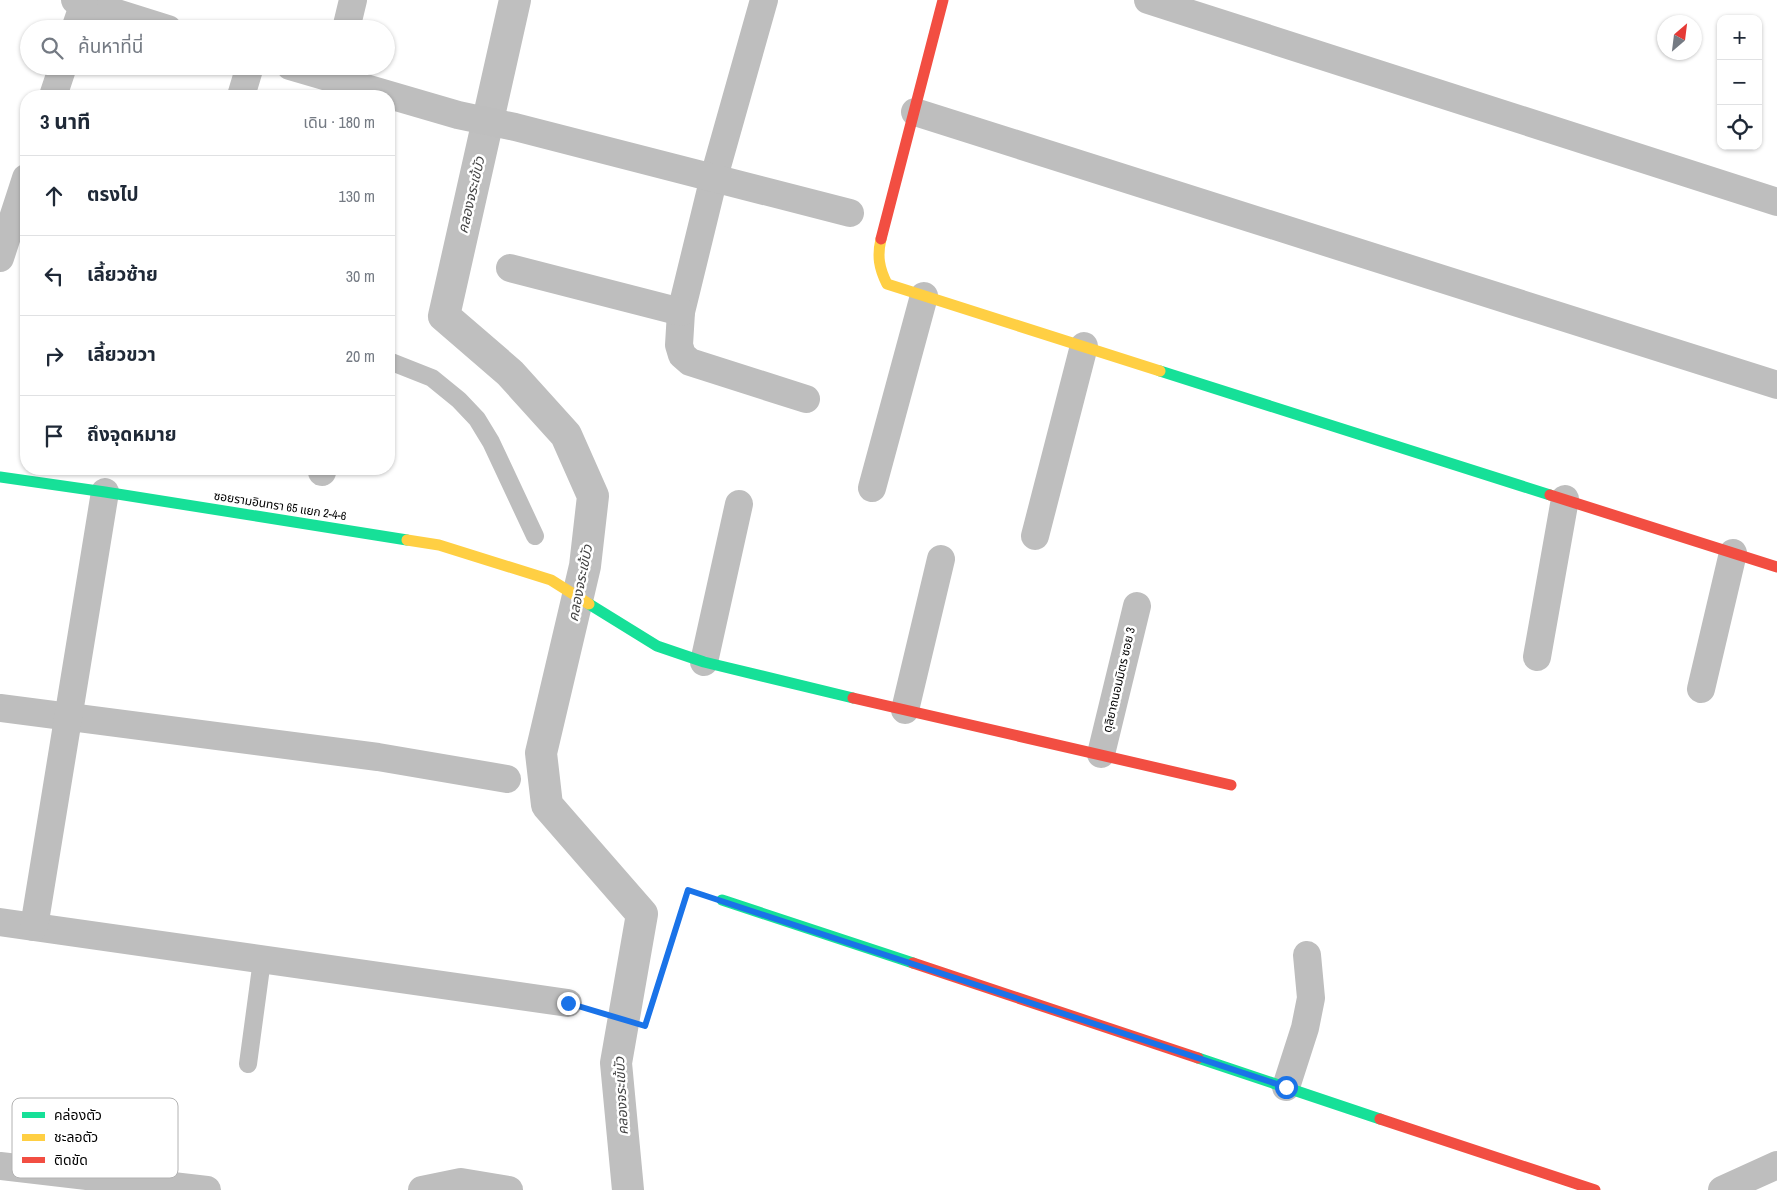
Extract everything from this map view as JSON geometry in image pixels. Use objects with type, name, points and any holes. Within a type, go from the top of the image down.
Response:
[{"type":"street","points":[[348,20],[353,0]]},
{"type":"street","points":[[764,0],[714,177],[681,312],[679,345],[682,356],[690,362],[806,399]]},
{"type":"street","points":[[943,0],[879,248],[878,260],[880,271],[887,284],[1777,567]]},
{"type":"street","points":[[1148,0],[1777,202]]},
{"type":"street","points":[[77,20],[80,1],[140,20]]},
{"type":"street","points":[[55,90],[60,75]]},
{"type":"street","points":[[243,90],[247,75]]},
{"type":"street","points":[[340,75],[384,90]]},
{"type":"street","points":[[395,94],[458,115],[515,127],[850,213]]},
{"type":"street","points":[[915,112],[1777,385]]},
{"type":"street","points":[[0,258],[18,193]]},
{"type":"street","points":[[510,268],[681,312]]},
{"type":"street","points":[[872,488],[924,296]]},
{"type":"street","points":[[1035,536],[1084,346]]},
{"type":"street","name":"ซอยรามอินทรา 65 แยก 2-4-6","points":[[0,478],[105,492],[303,525],[439,545],[551,580],[657,646],[704,662],[1231,785]]},
{"type":"street","points":[[34,927],[105,492]]},
{"type":"street","points":[[1537,657],[1565,499]]},
{"type":"street","points":[[704,662],[739,504]]},
{"type":"street","points":[[1701,689],[1734,553]]},
{"type":"street","points":[[905,710],[941,559]]},
{"type":"street","name":"ดุลิยาถนอมมิตร ซอย 3","points":[[1101,754],[1137,606]]},
{"type":"street","points":[[0,708],[378,757],[507,779]]},
{"type":"street","points":[[722,900],[1595,1190]]},
{"type":"street","points":[[0,922],[568,1003]]},
{"type":"street","points":[[1286,1087],[1305,1028],[1311,998],[1307,955]]},
{"type":"street","points":[[1722,1190],[1777,1165]]},
{"type":"street","points":[[104,1178],[207,1190]]},
{"type":"street","points":[[422,1190],[461,1182],[509,1190]]},
{"type":"lane","points":[[395,363],[432,378],[459,400],[477,419],[495,450],[535,536]]},
{"type":"lane","points":[[248,1064],[262,960]]},
{"type":"path","points":[[568,1003],[645,1026],[688,890],[722,900]]},
{"type":"waterway","name":"คลองจระเข้บัว","points":[[515,0],[444,316],[510,373],[566,435],[593,496],[585,566],[541,753],[547,805],[642,914],[616,1063],[628,1190]]},
{"type":"traffic: fast","points":[[1160,371],[1550,495]]},
{"type":"traffic: fast","points":[[0,477],[407,540]]},
{"type":"traffic: fast","points":[[589,604],[657,646],[704,662],[853,698]]},
{"type":"traffic: fast","points":[[722,900],[913,963]]},
{"type":"traffic: fast","points":[[1198,1058],[1380,1119]]},
{"type":"traffic: slow","points":[[881,239],[880,262],[887,284],[1160,371]]},
{"type":"traffic: slow","points":[[407,540],[439,545],[551,580],[589,604]]},
{"type":"traffic: jam","points":[[881,239],[943,0]]},
{"type":"traffic: jam","points":[[1550,495],[1777,567]]},
{"type":"traffic: jam","points":[[853,698],[1231,785]]},
{"type":"traffic: jam","points":[[913,963],[1198,1058]]},
{"type":"traffic: jam","points":[[1380,1119],[1595,1190]]},
{"type":"route","points":[[568,1003],[645,1026],[688,890],[1286,1087]]}]
